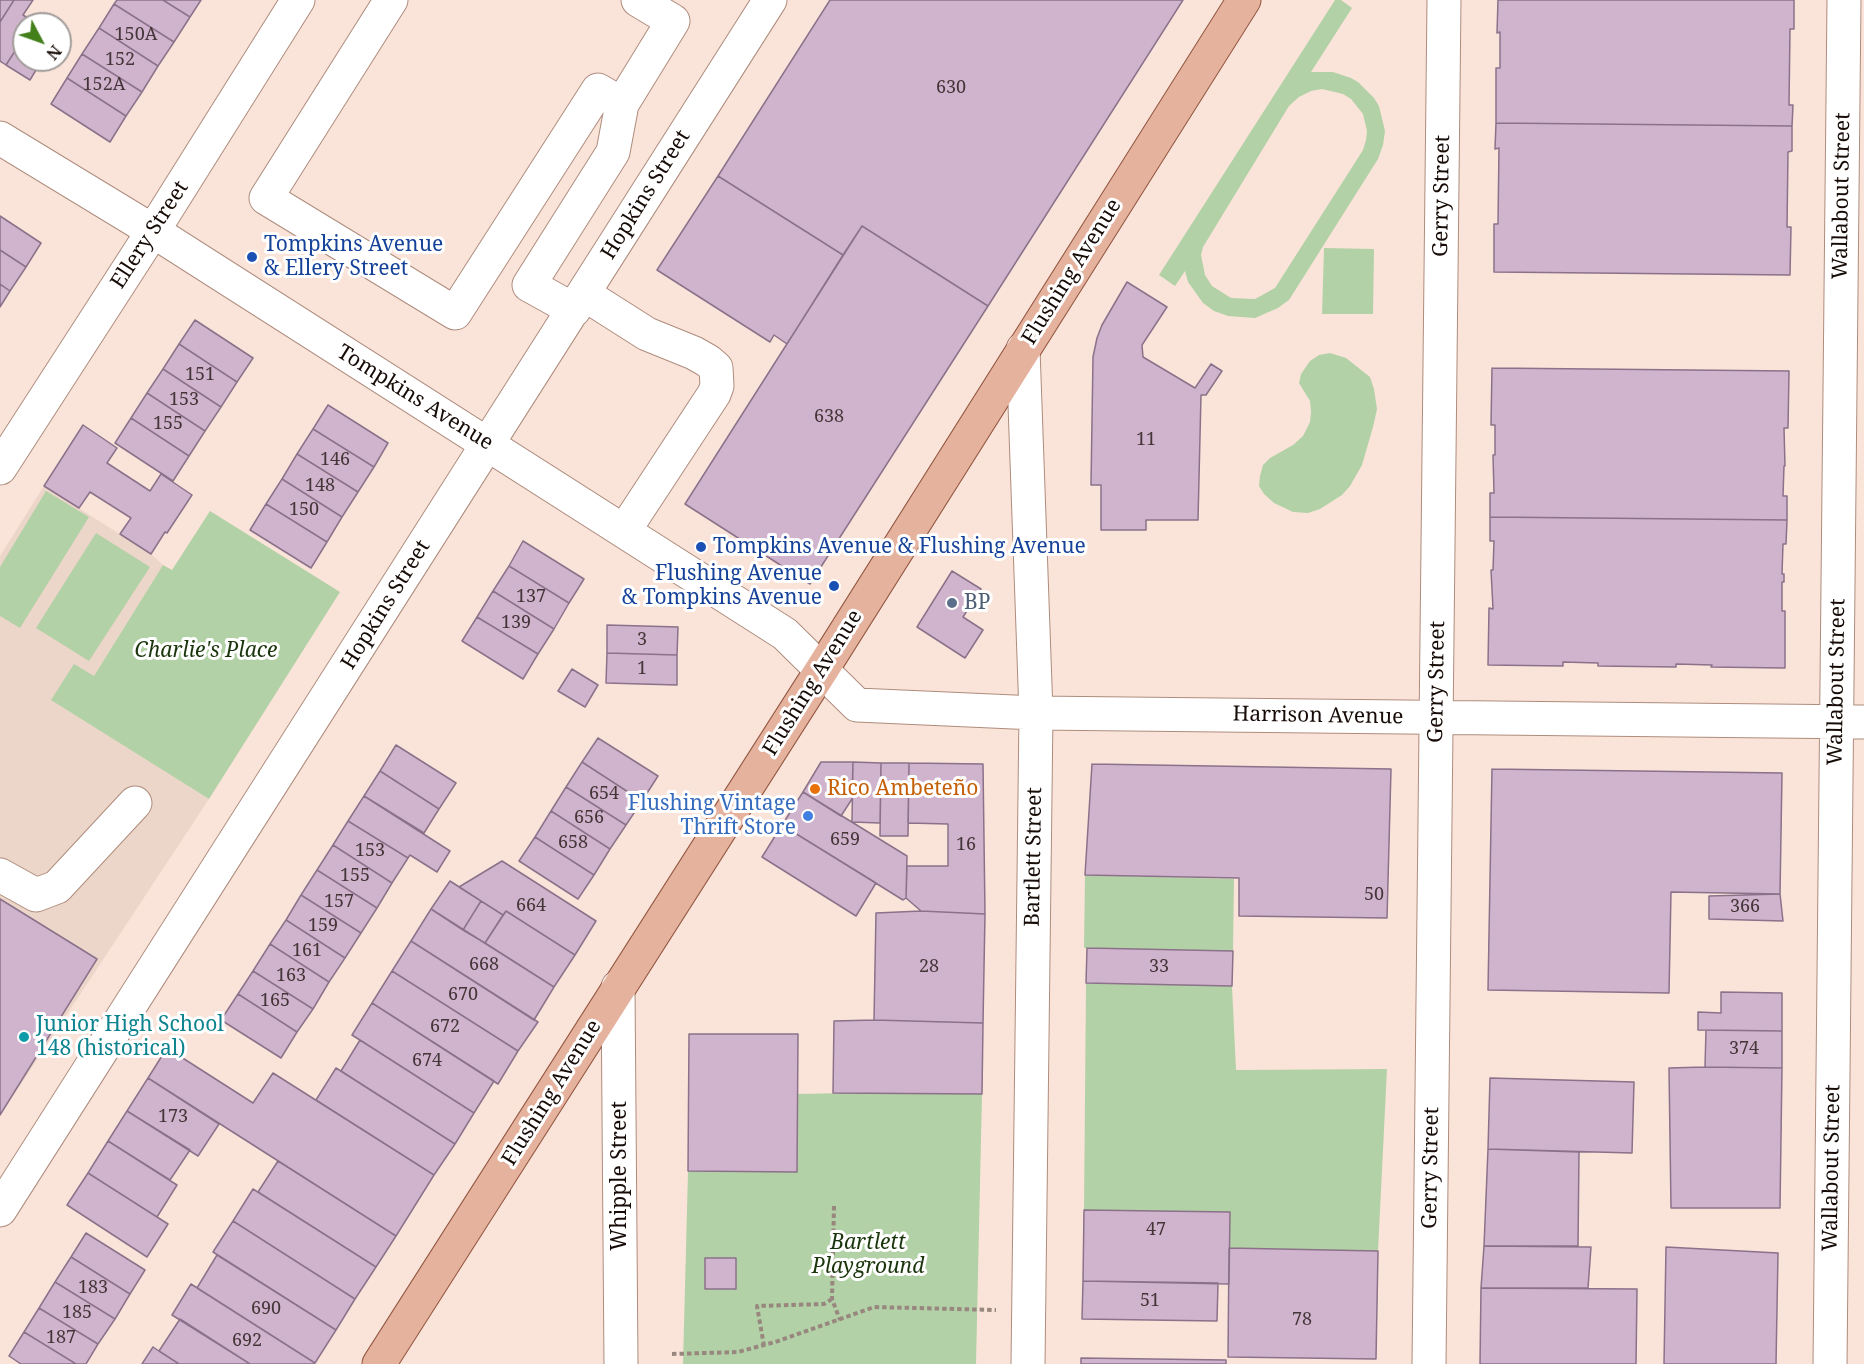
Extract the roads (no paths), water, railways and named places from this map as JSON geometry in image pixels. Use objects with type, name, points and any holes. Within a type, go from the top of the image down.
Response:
[{"type":"main road","name":"Flushing Avenue","points":[[379,1364],[821,671],[1244,0]]},
{"type":"street","name":"Ellery Street","points":[[0,468],[298,0]]},
{"type":"street","points":[[391,0],[266,198],[455,313],[597,90],[622,104]]},
{"type":"street","points":[[624,531],[714,394],[717,386],[716,368],[694,353],[579,302],[529,285],[613,152],[622,104],[673,21],[638,0]]},
{"type":"street","name":"Hopkins Street","points":[[0,1210],[770,0]]},
{"type":"street","name":"Gerry Street","points":[[1429,1364],[1444,0]]},
{"type":"street","name":"Wallabout Street","points":[[1830,1364],[1851,722],[1844,0]]},
{"type":"street","name":"Tompkins Avenue","points":[[0,138],[153,231],[785,634],[821,671]]},
{"type":"street","points":[[613,152],[654,183]]},
{"type":"street","name":"Bartlett Street","points":[[1023,349],[1036,712],[1028,1364]]},
{"type":"street","name":"Harrison Avenue","points":[[821,671],[857,705],[1036,712],[1851,722]]},
{"type":"street","points":[[0,875],[36,895],[57,887],[135,803]]},
{"type":"street","name":"Whipple Street","points":[[618,987],[621,1364]]},
{"type":"place","name":"Tompkins Avenue & Ellery Street","points":[[252,257]]},
{"type":"place","name":"Tompkins Avenue & Flushing Avenue","points":[[701,547]]},
{"type":"place","name":"Flushing Avenue & Tompkins Avenue","points":[[834,586]]},
{"type":"place","name":"BP","points":[[952,603]]},
{"type":"place","name":"Rico Ambeteño","points":[[815,789]]},
{"type":"place","name":"Flushing Vintage Thrift Store","points":[[808,816]]},
{"type":"place","name":"Junior High School 148 (historical)","points":[[24,1037]]},
{"type":"park label","name":"Charlie's Place","points":[[206,651]]},
{"type":"park label","name":"Bartlett Playground","points":[[868,1255]]}]
